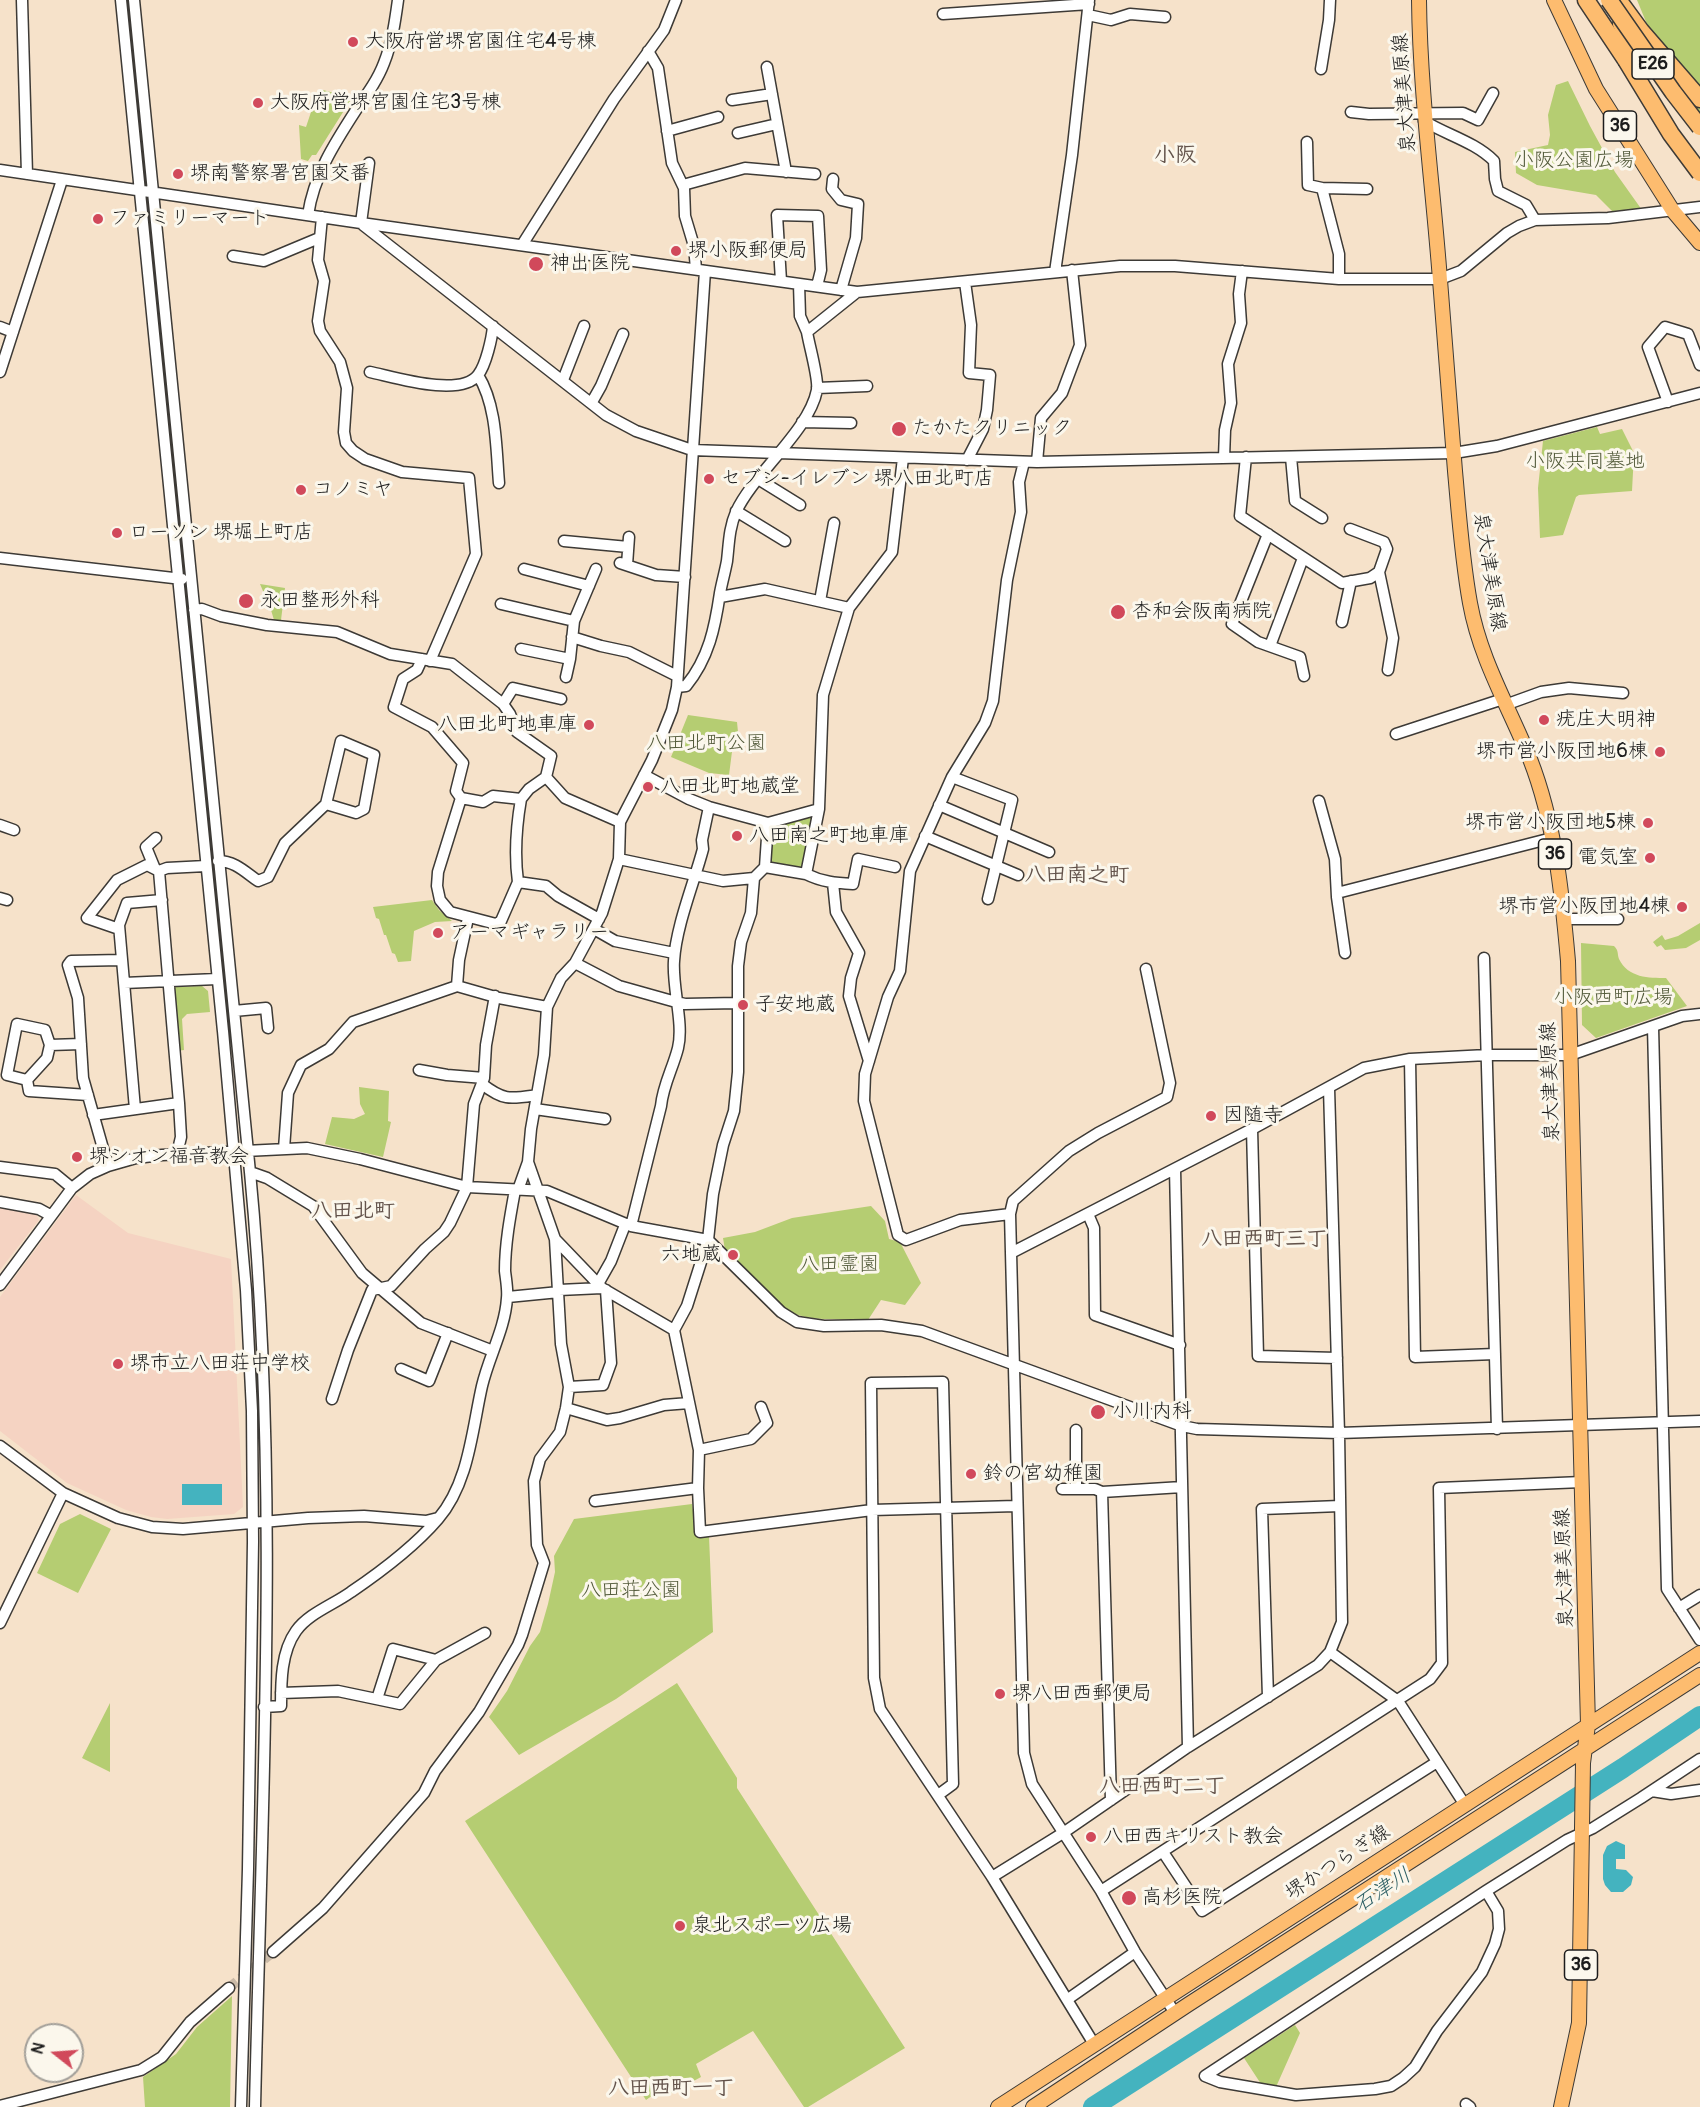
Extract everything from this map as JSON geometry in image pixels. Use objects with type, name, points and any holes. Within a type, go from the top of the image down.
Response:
[{"type":"highway","name":"E26","points":[[1586,0],[1626,60],[1700,155]]},
{"type":"highway","name":"E26","points":[[1610,0],[1666,83],[1700,127]]},
{"type":"highway","points":[[1618,0],[1641,31],[1700,99]]},
{"type":"highway","points":[[1626,60],[1666,126],[1700,173]]},
{"type":"main road","name":"泉大津美原線","points":[[1419,0],[1424,117],[1440,279],[1462,551],[1470,606],[1484,654],[1533,767],[1542,795],[1552,838],[1568,961],[1588,1725],[1583,1765],[1579,2023],[1561,2107]]},
{"type":"main road","name":"36","points":[[1554,0],[1596,89],[1673,211],[1700,243]]},
{"type":"main road","name":"36","points":[[1610,0],[1633,56],[1700,178]]},
{"type":"main road","name":"堺かつらぎ線","points":[[998,2107],[1700,1653]]},
{"type":"main road","name":"堺かつらぎ線","points":[[1034,2107],[1175,2013],[1700,1675]]},
{"type":"street","points":[[22,0],[27,174]]},
{"type":"street","points":[[121,0],[247,1301],[252,1411],[253,1524],[248,1869],[241,2107]]},
{"type":"street","points":[[134,0],[250,1172],[264,1349],[267,1522],[255,2107]]},
{"type":"street","points":[[308,215],[309,204],[323,164],[333,144],[373,85],[384,64],[393,36],[398,0]]},
{"type":"street","points":[[522,245],[614,99],[664,30],[676,0]]},
{"type":"street","points":[[967,0],[968,12]]},
{"type":"street","points":[[1321,69],[1330,0]]},
{"type":"street","points":[[1055,272],[1072,155],[1089,6]]},
{"type":"street","points":[[943,14],[1089,6],[1111,20],[1130,14],[1165,17]]},
{"type":"street","points":[[264,1707],[281,1706],[284,1656],[296,1632],[310,1617],[350,1593],[401,1555],[439,1518],[461,1482],[482,1386],[501,1330],[508,1297],[505,1272],[507,1236],[516,1190],[528,1162],[544,1055],[547,1007],[561,978],[575,963],[596,924],[619,859],[620,822],[644,775],[672,710],[677,682],[685,577],[700,270],[686,216],[683,185],[672,163],[658,68],[648,51]]},
{"type":"street","points":[[767,67],[786,172]]},
{"type":"street","points":[[1351,112],[1424,117],[1463,113],[1478,120],[1493,93]]},
{"type":"street","points":[[732,100],[772,94]]},
{"type":"street","points":[[667,131],[718,117]]},
{"type":"street","points":[[1424,117],[1444,133],[1483,149],[1494,161],[1498,191],[1526,205],[1535,220]]},
{"type":"street","points":[[738,133],[777,124]]},
{"type":"street","points":[[1307,142],[1308,185],[1322,188],[1366,189]]},
{"type":"street","points":[[361,224],[369,163]]},
{"type":"street","points":[[683,185],[745,168],[815,174]]},
{"type":"street","points":[[0,170],[361,224],[857,292],[1120,266],[1175,266],[1339,279],[1440,279],[1461,271],[1507,233],[1535,220],[1608,218],[1700,207]]},
{"type":"street","points":[[833,178],[832,189],[841,200],[858,204],[856,238],[842,290]]},
{"type":"street","points":[[0,372],[62,180]]},
{"type":"street","points":[[1322,188],[1339,254],[1339,279]]},
{"type":"street","points":[[781,281],[777,215],[818,216],[821,270],[817,286]]},
{"type":"street","points":[[322,218],[318,260],[324,281],[318,321],[320,331],[340,362],[347,388],[344,432],[346,443],[364,459],[402,472],[469,478],[476,554],[426,660],[417,670],[402,679],[394,707],[432,727],[463,763],[456,790],[461,798],[483,802],[493,796],[521,800]]},
{"type":"street","points":[[361,224],[606,415],[636,431],[692,450],[1024,462],[1454,453],[1497,446],[1700,393]]},
{"type":"street","points":[[233,256],[264,261],[319,238]]},
{"type":"street","points":[[1036,462],[1041,418],[1062,393],[1080,345],[1072,270]]},
{"type":"street","points":[[1224,458],[1225,430],[1231,403],[1228,364],[1241,324],[1239,294],[1242,271]]},
{"type":"street","points":[[965,282],[971,325],[969,373],[990,375],[983,429],[967,460]]},
{"type":"street","points":[[572,637],[629,652],[686,686],[697,673],[710,646],[717,619],[727,563],[729,532],[736,512],[777,453],[802,422],[813,402],[817,388],[807,332],[800,316],[799,284]]},
{"type":"street","points":[[807,332],[857,292]]},
{"type":"street","points":[[370,372],[417,383],[461,385],[478,375],[491,342],[493,326]]},
{"type":"street","points":[[563,380],[584,326]]},
{"type":"street","points":[[0,327],[13,332]]},
{"type":"street","points":[[1668,402],[1648,347],[1665,327],[1688,334],[1700,365]]},
{"type":"street","points":[[592,402],[623,334]]},
{"type":"street","points":[[478,375],[486,388],[494,428],[499,483]]},
{"type":"street","points":[[817,388],[867,386]]},
{"type":"street","points":[[802,422],[851,423]]},
{"type":"street","points":[[1291,457],[1295,501],[1322,518]]},
{"type":"street","points":[[806,874],[819,809],[823,695],[849,608],[892,552],[903,458]]},
{"type":"street","points":[[1246,458],[1240,516],[1341,583],[1370,578],[1379,572]]},
{"type":"street","points":[[1010,1214],[960,1220],[906,1240],[898,1235],[864,1101],[865,1074],[888,997],[900,971],[910,871],[952,777],[985,723],[993,700],[1007,580],[1021,512],[1019,482],[1024,462]]},
{"type":"street","points":[[758,479],[800,505]]},
{"type":"street","points":[[736,512],[785,541]]},
{"type":"street","points":[[820,601],[834,523]]},
{"type":"street","points":[[1350,529],[1383,542],[1387,549],[1379,572],[1393,638],[1388,670]]},
{"type":"street","points":[[1268,534],[1232,624],[1258,642],[1300,657],[1304,676]]},
{"type":"street","points":[[564,542],[629,542],[623,564],[656,574],[685,577]]},
{"type":"street","points":[[0,558],[177,579],[191,578]]},
{"type":"street","points":[[1270,646],[1304,558]]},
{"type":"street","points":[[524,569],[589,586]]},
{"type":"street","points":[[566,677],[574,621],[596,569]]},
{"type":"street","points":[[1342,622],[1351,581]]},
{"type":"street","points":[[720,597],[765,589],[849,608]]},
{"type":"street","points":[[501,604],[574,621]]},
{"type":"street","points":[[194,610],[202,609],[221,616],[267,625],[337,632],[390,654],[452,664],[503,704],[517,732],[551,756],[546,777],[529,789],[521,800],[515,839],[518,882],[501,921],[496,924],[450,912],[440,900],[437,886],[441,857],[444,855],[461,798]]},
{"type":"street","points":[[521,649],[570,659]]},
{"type":"street","points":[[503,704],[513,688],[561,699]]},
{"type":"street","points":[[1396,734],[1541,692],[1569,688],[1623,693]]},
{"type":"street","points":[[218,861],[228,861],[258,881],[268,877],[285,843],[326,804],[340,741],[374,755],[363,809],[356,813],[326,804]]},
{"type":"street","points":[[644,775],[709,807],[768,823],[819,809]]},
{"type":"street","points":[[546,777],[565,798],[620,822]]},
{"type":"street","points":[[952,777],[1012,800],[988,899]]},
{"type":"street","points":[[1319,801],[1335,859],[1345,954]]},
{"type":"street","points":[[939,805],[1049,852]]},
{"type":"street","points":[[569,1387],[603,1385],[611,1363],[602,1287],[628,1225],[662,1106],[663,1092],[678,1047],[674,953],[703,849],[702,840],[709,807]]},
{"type":"street","points":[[619,859],[723,881],[754,878],[765,867],[768,823]]},
{"type":"street","points":[[0,825],[14,830]]},
{"type":"street","points":[[925,836],[1018,875]]},
{"type":"street","points":[[156,838],[146,847],[157,870],[162,900],[179,1103],[181,1137],[177,1154]]},
{"type":"street","points":[[1337,893],[1552,838]]},
{"type":"street","points":[[765,867],[806,874],[832,883],[853,884],[858,859],[895,867]]},
{"type":"street","points":[[119,929],[87,918],[117,879],[147,865],[157,870],[206,866]]},
{"type":"street","points":[[754,878],[751,913],[741,942],[738,966],[738,1072],[734,1111],[723,1145],[715,1184],[708,1240],[687,1306],[674,1330],[699,1450],[700,1532],[872,1510],[1016,1506]]},
{"type":"street","points":[[518,882],[546,886],[615,941],[674,953]]},
{"type":"street","points":[[832,883],[836,912],[859,953],[851,978],[849,996],[869,1062]]},
{"type":"street","points":[[135,1109],[119,929],[127,903],[162,900]]},
{"type":"street","points":[[457,986],[459,960],[468,918]]},
{"type":"street","points":[[1564,919],[1618,919]]},
{"type":"street","points":[[1484,958],[1497,1429]]},
{"type":"street","points":[[108,1166],[83,1078],[78,998],[68,964],[71,961],[121,960]]},
{"type":"street","points":[[575,963],[619,986],[676,1002],[685,1004],[738,1003]]},
{"type":"street","points":[[1146,969],[1170,1083],[1167,1097],[1069,1151],[1013,1202],[1010,1214],[1016,1506],[1024,1753],[1032,1784],[1175,2013]]},
{"type":"street","points":[[124,983],[169,983],[217,979]]},
{"type":"street","points":[[284,1149],[288,1093],[301,1065],[329,1049],[353,1022],[457,986],[547,1007]]},
{"type":"street","points":[[332,1399],[348,1350],[372,1290],[391,1286],[444,1232],[467,1187],[474,1104],[483,1081],[486,1045],[495,996]]},
{"type":"street","points":[[234,1011],[266,1008],[268,1028]]},
{"type":"street","points":[[1011,1253],[1252,1129],[1364,1068],[1410,1059],[1487,1055],[1570,1055],[1686,1015],[1700,1014]]},
{"type":"street","points":[[17,1024],[45,1030],[50,1045],[47,1058],[27,1080],[7,1076],[17,1024]]},
{"type":"street","points":[[1653,1027],[1667,1589],[1700,1640]]},
{"type":"street","points":[[50,1045],[81,1044]]},
{"type":"street","points":[[1410,1059],[1415,1357],[1495,1354]]},
{"type":"street","points":[[419,1070],[483,1081],[497,1095],[512,1098],[537,1095]]},
{"type":"street","points":[[27,1080],[29,1091],[88,1095]]},
{"type":"street","points":[[992,1877],[1063,1833],[1188,1747],[1318,1665],[1330,1652],[1342,1622],[1329,1088]]},
{"type":"street","points":[[93,1114],[179,1103]]},
{"type":"street","points":[[535,1109],[605,1119]]},
{"type":"street","points":[[1252,1129],[1258,1356],[1337,1358]]},
{"type":"street","points":[[0,1285],[50,1215],[72,1188],[90,1174],[136,1158],[307,1148],[327,1151],[467,1187],[547,1191],[628,1225],[708,1240],[781,1312],[797,1322],[824,1326],[881,1325],[922,1331],[1182,1426],[1197,1429],[1339,1433],[1700,1421]]},
{"type":"street","points":[[273,1952],[323,1908],[424,1793],[435,1771],[479,1712],[518,1645],[544,1563],[537,1545],[534,1482],[540,1459],[560,1432],[569,1387],[561,1344],[555,1239],[528,1162]]},
{"type":"street","points":[[0,1167],[55,1174],[72,1188]]},
{"type":"street","points":[[1175,1169],[1188,1747]]},
{"type":"street","points":[[250,1172],[267,1178],[313,1206],[362,1273],[421,1323],[493,1351]]},
{"type":"street","points":[[0,1202],[39,1209],[50,1215]]},
{"type":"street","points":[[1088,1214],[1094,1228],[1095,1315],[1180,1345]]},
{"type":"street","points":[[555,1239],[602,1287],[674,1330]]},
{"type":"street","points":[[508,1297],[602,1287]]},
{"type":"street","points":[[401,1369],[429,1381],[448,1333]]},
{"type":"street","points":[[938,1795],[952,1784],[943,1382],[871,1383],[874,1678],[880,1709],[992,1877],[1094,2044]]},
{"type":"street","points":[[566,1407],[607,1420],[664,1404],[688,1403]]},
{"type":"street","points":[[699,1450],[751,1439],[766,1422],[761,1407]]},
{"type":"street","points":[[1076,1430],[1076,1489]]},
{"type":"street","points":[[0,1446],[63,1493],[118,1518],[152,1527],[183,1529],[364,1516],[426,1521],[439,1518]]},
{"type":"street","points":[[1101,1892],[1430,1679],[1442,1663],[1439,1488],[1582,1482]]},
{"type":"street","points":[[1062,1489],[1095,1489],[1102,1492],[1182,1487]]},
{"type":"street","points":[[595,1501],[698,1488]]},
{"type":"street","points":[[1102,1492],[1111,1800]]},
{"type":"street","points":[[0,1623],[63,1493]]},
{"type":"street","points":[[1268,1697],[1262,1509],[1340,1506]]},
{"type":"street","points":[[1679,1608],[1700,1595]]},
{"type":"street","points":[[281,1693],[338,1691],[400,1704],[436,1660],[485,1634]]},
{"type":"street","points":[[377,1699],[393,1649],[436,1660]]},
{"type":"street","points":[[1330,1652],[1398,1701],[1465,1805]]},
{"type":"street","points":[[1486,1891],[1498,1911],[1499,1929],[1495,1944],[1482,1971],[1437,2031],[1415,2067],[1391,2086],[1296,2095],[1220,2082],[1205,2076],[1486,1891],[1567,1840],[1583,1827],[1652,1791],[1700,1759]]},
{"type":"street","points":[[1163,1852],[1202,1911],[1437,1762]]},
{"type":"street","points":[[1652,1791],[1671,1794],[1700,1790]]},
{"type":"street","points":[[1068,2000],[1136,1952]]},
{"type":"street","points":[[0,2106],[141,2070],[162,2057],[190,2022],[229,1988]]},
{"type":"shaded area","name":"堺市立八田荘中学校","points":[[76,1195],[128,1233],[231,1259],[243,1507],[234,1514],[167,1519],[126,1510],[67,1483],[0,1431],[0,1297]]},
{"type":"shaded area","points":[[0,1207],[36,1214],[39,1220],[0,1270]]},
{"type":"green space","points":[[1637,0],[1700,0],[1700,128],[1665,68]]},
{"type":"green space","name":"小阪公園広場","points":[[1568,81],[1615,172],[1642,210],[1612,211],[1596,195],[1537,185],[1516,173],[1515,152],[1548,145],[1550,135],[1548,115],[1556,85]]},
{"type":"green space","points":[[323,90],[345,96],[350,101],[316,155],[312,155],[308,161],[301,159],[299,125],[306,127],[314,103],[319,104]]},
{"type":"green space","name":"小阪共同墓地","points":[[1597,427],[1600,434],[1622,429],[1634,453],[1632,491],[1579,495],[1576,497],[1563,535],[1540,538],[1538,488],[1543,441]]},
{"type":"green space","points":[[260,584],[285,588],[281,620],[274,620]]},
{"type":"green space","name":"八田北町公園","points":[[688,715],[737,722],[738,732],[734,736],[729,775],[709,773],[671,757]]},
{"type":"green space","points":[[809,815],[814,820],[803,866],[799,869],[771,865],[768,861],[771,828]]},
{"type":"green space","points":[[432,900],[439,910],[452,921],[435,922],[414,931],[411,961],[398,962],[384,935],[379,919],[376,918],[373,907]]},
{"type":"green space","points":[[1700,923],[1700,940],[1686,948],[1665,950],[1661,945],[1657,947],[1653,942],[1662,935],[1665,940],[1678,936]]},
{"type":"green space","name":"小阪西町広場","points":[[1581,943],[1614,946],[1619,959],[1628,970],[1640,976],[1666,978],[1687,1006],[1596,1038],[1582,1025]]},
{"type":"green space","points":[[202,986],[208,991],[210,1012],[187,1014],[182,1019],[184,1050],[177,1051],[172,990],[175,987]]},
{"type":"green space","points":[[359,1087],[389,1091],[388,1121],[391,1122],[383,1157],[325,1144],[332,1117],[354,1119],[365,1114],[360,1104]]},
{"type":"green space","name":"八田霊園","points":[[871,1206],[885,1221],[889,1239],[900,1242],[921,1283],[905,1305],[881,1300],[868,1320],[798,1315],[770,1296],[725,1250],[723,1238],[755,1232],[792,1218]]},
{"type":"green space","name":"八田荘公園","points":[[692,1504],[697,1536],[709,1536],[713,1632],[616,1699],[519,1755],[489,1717],[507,1691],[530,1646],[540,1632],[555,1572],[554,1556],[574,1519]]},
{"type":"green space","points":[[80,1514],[111,1529],[78,1593],[37,1573],[60,1524]]},
{"type":"green space","name":"泉北スポーツ広場","points":[[677,1683],[737,1778],[737,1788],[905,2048],[808,2107],[804,2107],[753,2031],[696,2064],[701,2077],[668,2095],[663,2088],[646,2100],[465,1821]]},
{"type":"green space","points":[[110,1703],[110,1772],[82,1758]]},
{"type":"green space","points":[[232,1996],[230,2107],[145,2107],[143,2077],[176,2054],[197,2027]]},
{"type":"green space","points":[[1295,2025],[1300,2033],[1276,2087],[1261,2084],[1244,2058]]},
{"type":"water","points":[[182,1484],[222,1484],[222,1505],[182,1505]]},
{"type":"water","points":[[1616,1841],[1625,1845],[1625,1859],[1616,1859],[1616,1869],[1626,1870],[1633,1877],[1631,1885],[1623,1892],[1611,1892],[1603,1879],[1603,1855],[1607,1846]]},
{"type":"waterway","name":"石津川","points":[[1093,2107],[1623,1768],[1700,1716]]},
{"type":"tunnel","points":[[229,1988],[273,1952]]},
{"type":"place","name":"大阪府営堺宮園住宅4号棟","points":[[353,42]]},
{"type":"place","name":"大阪府営堺宮園住宅3号棟","points":[[258,103]]},
{"type":"place","name":"堺南警察署宮園交番","points":[[178,174]]},
{"type":"place","name":"ファミリーマート","points":[[98,219]]},
{"type":"place","name":"堺小阪郵便局","points":[[676,251]]},
{"type":"place","name":"神出医院","points":[[536,264]]},
{"type":"place","name":"たかたクリニック","points":[[899,429]]},
{"type":"place","name":"セブン-イレブン 堺八田北町店","points":[[709,479]]},
{"type":"place","name":"コノミヤ","points":[[301,490]]},
{"type":"place","name":"ローソン 堺堀上町店","points":[[117,533]]},
{"type":"place","name":"永田整形外科","points":[[246,601]]},
{"type":"place","name":"杏和会阪南病院","points":[[1118,612]]},
{"type":"place","name":"疣庄大明神","points":[[1544,720]]},
{"type":"place","name":"八田北町地車庫","points":[[589,725]]},
{"type":"place","name":"堺市営小阪団地6棟","points":[[1660,752]]},
{"type":"place","name":"八田北町地蔵堂","points":[[648,787]]},
{"type":"place","name":"堺市営小阪団地5棟","points":[[1648,823]]},
{"type":"place","name":"八田南之町地車庫","points":[[737,836]]},
{"type":"place","name":"電気室","points":[[1650,858]]},
{"type":"place","name":"堺市営小阪団地4棟","points":[[1682,907]]},
{"type":"place","name":"アーマギャラリー","points":[[438,933]]},
{"type":"place","name":"子安地蔵","points":[[743,1005]]},
{"type":"place","name":"因随寺","points":[[1211,1116]]},
{"type":"place","name":"堺シオン福音教会","points":[[77,1157]]},
{"type":"place","name":"六地蔵","points":[[733,1255]]},
{"type":"place","name":"堺市立八田荘中学校","points":[[118,1364]]},
{"type":"place","name":"小川内科","points":[[1098,1412]]},
{"type":"place","name":"鈴の宮幼稚園","points":[[971,1474]]},
{"type":"place","name":"堺八田西郵便局","points":[[1000,1694]]},
{"type":"place","name":"八田西キリスト教会","points":[[1091,1837]]},
{"type":"place","name":"高杉医院","points":[[1129,1898]]},
{"type":"place","name":"泉北スポーツ広場","points":[[680,1926]]},
{"type":"district","name":"小阪","points":[[1175,156]]},
{"type":"district","name":"八田南之町","points":[[1077,876]]},
{"type":"district","name":"八田北町","points":[[353,1212]]},
{"type":"district","name":"八田西町三丁","points":[[1264,1240]]},
{"type":"district","name":"八田西町二丁","points":[[1162,1787]]},
{"type":"district","name":"八田西町一丁","points":[[671,2089]]}]
